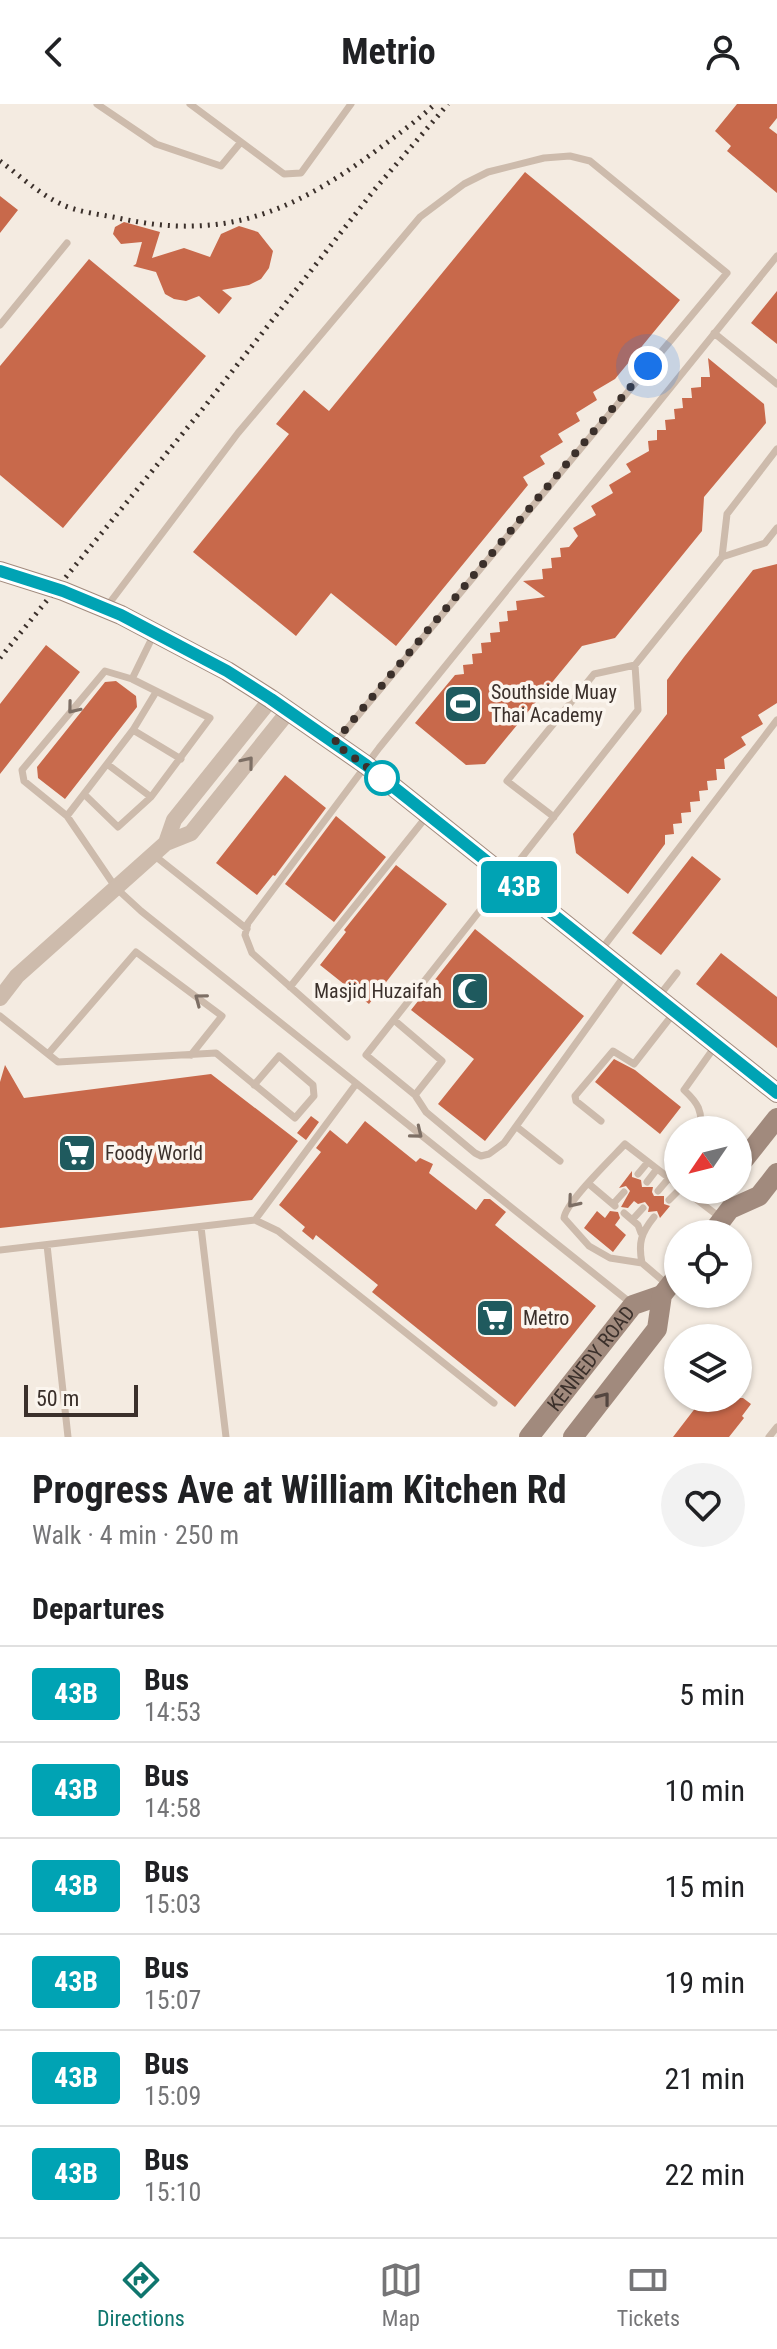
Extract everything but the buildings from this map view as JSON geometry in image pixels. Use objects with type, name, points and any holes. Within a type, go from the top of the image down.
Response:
[{"type":"main road","points":[[0,571],[106,608],[227,671],[271,699],[366,765],[777,1093]]},
{"type":"main road","points":[[752,1149],[777,1118]]},
{"type":"main road","points":[[723,1213],[759,1196],[777,1173]]},
{"type":"main road","name":"KENNEDY ROAD","points":[[529,1437],[633,1305],[664,1288]]},
{"type":"main road","name":"KENNEDY ROAD","points":[[573,1437],[657,1329],[664,1305]]},
{"type":"street","points":[[159,849],[174,820],[271,699]]},
{"type":"street","points":[[0,998],[17,976],[159,849],[191,833],[288,712]]},
{"type":"lane","points":[[97,104],[156,144],[221,166],[241,142]]},
{"type":"lane","points":[[190,104],[284,174],[301,173],[351,104]]},
{"type":"lane","points":[[106,608],[238,433],[420,217],[464,184],[488,172],[544,158],[570,156],[590,161],[727,273],[334,743]]},
{"type":"lane","points":[[0,325],[67,243]]},
{"type":"lane","points":[[347,1037],[252,953],[245,935],[248,923],[366,765],[777,256]]},
{"type":"lane","points":[[714,333],[777,384]]},
{"type":"lane","points":[[554,817],[507,781],[594,674],[635,665],[722,557],[727,514],[777,449]]},
{"type":"lane","points":[[722,557],[765,543],[777,528]]},
{"type":"lane","points":[[132,679],[155,632]]},
{"type":"lane","points":[[626,973],[517,1127],[489,1154],[481,1156],[426,1112],[415,1095],[366,1055],[638,710],[635,665]]},
{"type":"lane","points":[[84,794],[118,827],[151,797],[210,718],[132,679],[105,671],[22,770],[24,781],[67,816],[116,888],[141,911],[633,1305]]},
{"type":"lane","points":[[67,816],[133,730],[156,692]]},
{"type":"lane","points":[[600,952],[777,720]]},
{"type":"lane","points":[[133,730],[181,759]]},
{"type":"lane","points":[[107,764],[151,797]]},
{"type":"lane","points":[[290,987],[428,814]]},
{"type":"lane","points":[[159,849],[247,929]]},
{"type":"lane","points":[[48,1054],[136,952],[222,1016],[191,1055]]},
{"type":"lane","points":[[658,998],[677,973]]},
{"type":"lane","points":[[601,1121],[576,1101],[575,1096],[613,1051],[634,1064],[674,1012]]},
{"type":"lane","points":[[0,1016],[58,1062],[216,1053],[254,1085],[295,1118],[314,1096],[313,1085],[279,1056],[254,1085]]},
{"type":"lane","points":[[394,1020],[442,1061],[415,1095]]},
{"type":"lane","points":[[702,1116],[698,1103],[684,1090],[716,1045]]},
{"type":"lane","points":[[255,1220],[356,1084]]},
{"type":"lane","points":[[517,1127],[560,1161]]},
{"type":"lane","points":[[664,1174],[625,1144],[564,1211],[564,1218],[589,1246],[610,1258],[642,1263],[664,1280]]},
{"type":"lane","points":[[638,1174],[648,1162]]},
{"type":"lane","points":[[647,1182],[657,1169]]},
{"type":"lane","points":[[589,1184],[614,1205],[624,1192]]},
{"type":"lane","points":[[658,1191],[664,1184]]},
{"type":"lane","points":[[632,1220],[643,1208]]},
{"type":"lane","points":[[624,1213],[641,1233]]},
{"type":"lane","points":[[642,1263],[639,1249],[641,1233],[654,1217]]},
{"type":"lane","points":[[0,1250],[255,1220],[278,1231],[494,1403]]},
{"type":"lane","points":[[201,1227],[226,1437]]},
{"type":"lane","points":[[47,1245],[68,1437]]},
{"type":"lane","points":[[769,1437],[777,1427]]},
{"type":"railway","points":[[0,161],[44,194],[73,209],[155,224],[222,224],[253,217],[312,192],[373,153],[435,104]]},
{"type":"railway","points":[[0,658],[205,406],[375,189],[448,104]]},
{"type":"bus line","name":"43B","points":[[0,571],[63,591],[121,615],[227,671],[271,699],[366,765],[777,1093]]},
{"type":"place","name":"Southside Muay Thai Academy","points":[[463,704]]},
{"type":"place","name":"Masjid Huzaifah","points":[[470,991]]},
{"type":"place","name":"Foody World","points":[[77,1153]]},
{"type":"place","name":"Metro","points":[[495,1318]]},
{"type":"route","points":[[382,778],[386,781],[334,743],[648,366]]}]
